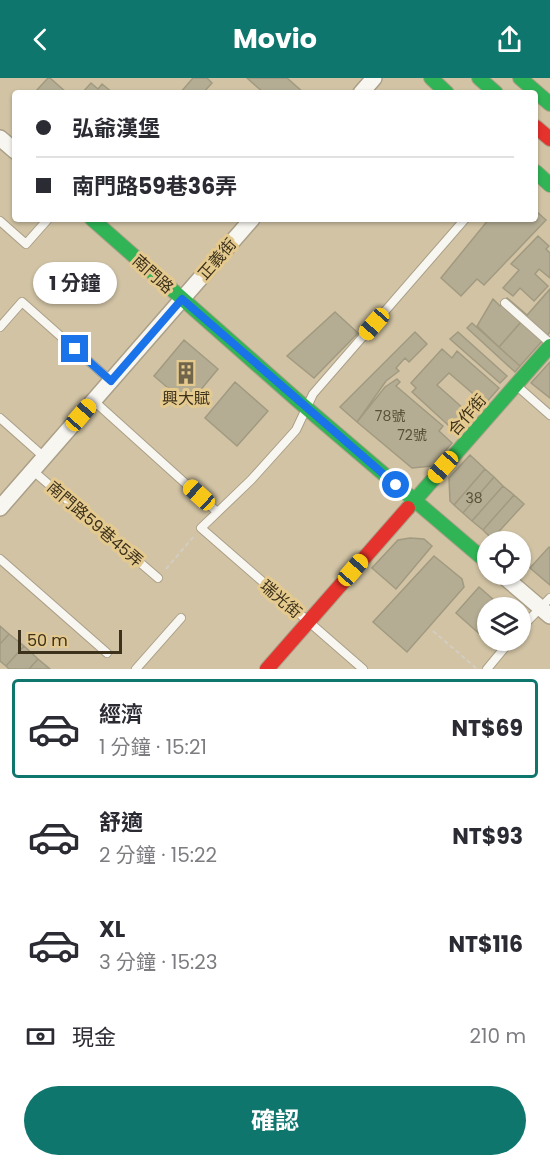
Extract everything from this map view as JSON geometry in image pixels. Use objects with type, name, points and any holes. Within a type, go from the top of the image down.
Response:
[{"type":"street","points":[[364,90],[374,78]]},
{"type":"street","points":[[430,78],[444,90]]},
{"type":"street","points":[[479,78],[493,90]]},
{"type":"street","points":[[520,78],[534,90]]},
{"type":"street","points":[[538,94],[550,104]]},
{"type":"street","points":[[538,129],[550,139]]},
{"type":"street","points":[[0,138],[12,148]]},
{"type":"street","points":[[538,174],[550,184]]},
{"type":"street","name":"南門路","points":[[95,222],[306,408],[477,554]]},
{"type":"street","name":"正義街","points":[[0,508],[249,222]]},
{"type":"street","name":"合作街","points":[[267,669],[550,344]]},
{"type":"street","points":[[516,585],[547,607]]},
{"type":"lane","points":[[0,221],[26,244],[45,222]]},
{"type":"lane","points":[[201,528],[216,511],[251,480],[296,430],[313,394],[462,222]]},
{"type":"lane","points":[[0,327],[22,302],[111,381]]},
{"type":"lane","points":[[506,303],[550,344]]},
{"type":"lane","points":[[516,385],[550,414]]},
{"type":"lane","points":[[94,401],[216,511]]},
{"type":"lane","points":[[0,418],[44,457]]},
{"type":"lane","name":"南門路59巷45弄","points":[[33,470],[158,578]]},
{"type":"lane","name":"瑞光街","points":[[201,528],[363,669]]},
{"type":"lane","points":[[0,559],[107,653]]},
{"type":"lane","points":[[531,620],[547,607]]},
{"type":"lane","points":[[136,669],[181,618]]},
{"type":"lane","points":[[487,669],[502,651]]},
{"type":"path","points":[[158,578],[201,528]]},
{"type":"path","points":[[433,631],[477,669]]},
{"type":"building","points":[[50,78],[64,90],[37,90]]},
{"type":"building","points":[[193,78],[207,78],[212,83],[206,90],[183,90]]},
{"type":"building","points":[[247,78],[287,78],[301,90],[261,90]]},
{"type":"building","points":[[91,83],[98,89],[102,84],[109,90],[85,90]]},
{"type":"building","points":[[538,213],[546,220],[484,285],[477,279],[461,296],[441,278],[487,222],[538,222]]},
{"type":"building","points":[[538,236],[549,246],[546,249],[550,253],[550,278],[539,269],[535,274],[548,286],[534,301],[520,288],[513,296],[503,288],[519,270],[511,264]]},
{"type":"building","points":[[550,289],[550,332],[520,366],[499,347]]},
{"type":"building","points":[[507,298],[527,315],[499,347],[477,326],[493,299],[500,306]]},
{"type":"building","points":[[335,312],[358,333],[314,378],[287,356]]},
{"type":"building","points":[[472,323],[520,366],[515,372],[467,328]]},
{"type":"building","points":[[415,332],[427,344],[409,362],[405,358],[396,368],[399,371],[386,381],[357,422],[340,407]]},
{"type":"building","points":[[458,332],[507,376],[500,383],[450,339]]},
{"type":"building","name":"興大賦","points":[[184,340],[218,369],[188,405],[154,376]]},
{"type":"building","points":[[442,349],[452,358],[457,351],[499,388],[485,404],[449,373],[437,385],[474,418],[459,435],[412,392],[416,388],[411,383]]},
{"type":"building","points":[[550,362],[550,398],[531,383]]},
{"type":"building","points":[[397,379],[400,382],[396,386],[443,426],[439,431],[452,443],[432,466],[412,468],[357,422],[385,387]]},
{"type":"building","name":"興大賦","points":[[235,382],[268,411],[237,446],[205,418]]},
{"type":"building","points":[[470,455],[485,469],[454,505],[450,501],[449,478]]},
{"type":"building","points":[[485,469],[494,477],[463,513],[454,505]]},
{"type":"building","points":[[494,477],[503,486],[472,521],[463,513]]},
{"type":"building","points":[[503,486],[514,495],[483,530],[472,521]]},
{"type":"building","points":[[514,495],[524,504],[499,531],[483,530]]},
{"type":"building","points":[[424,539],[432,546],[396,589],[372,568],[398,540]]},
{"type":"building","points":[[549,547],[550,585],[531,567]]},
{"type":"building","points":[[434,556],[462,579],[464,587],[407,652],[373,622]]},
{"type":"building","points":[[479,587],[490,597],[477,597],[477,632],[456,613]]},
{"type":"building","points":[[0,626],[9,634],[0,644]]},
{"type":"building","points":[[9,634],[24,646],[6,666],[0,661],[0,644]]},
{"type":"building","points":[[24,646],[38,659],[29,669],[9,669],[6,666]]},
{"type":"building","points":[[38,659],[50,669],[29,669]]},
{"type":"traffic: fast","points":[[431,78],[444,90]]},
{"type":"traffic: fast","points":[[479,78],[493,90]]},
{"type":"traffic: fast","points":[[520,78],[534,90]]},
{"type":"traffic: fast","points":[[538,94],[550,104]]},
{"type":"traffic: fast","points":[[538,174],[550,185]]},
{"type":"traffic: fast","points":[[95,222],[297,400],[477,554]]},
{"type":"traffic: fast","points":[[408,508],[550,346]]},
{"type":"traffic: jam","points":[[538,129],[550,139]]},
{"type":"traffic: jam","points":[[267,669],[408,508]]},
{"type":"place","name":"興大賦","points":[[186,373]]},
{"type":"route","points":[[75,349],[111,381],[182,299],[396,485]]}]
